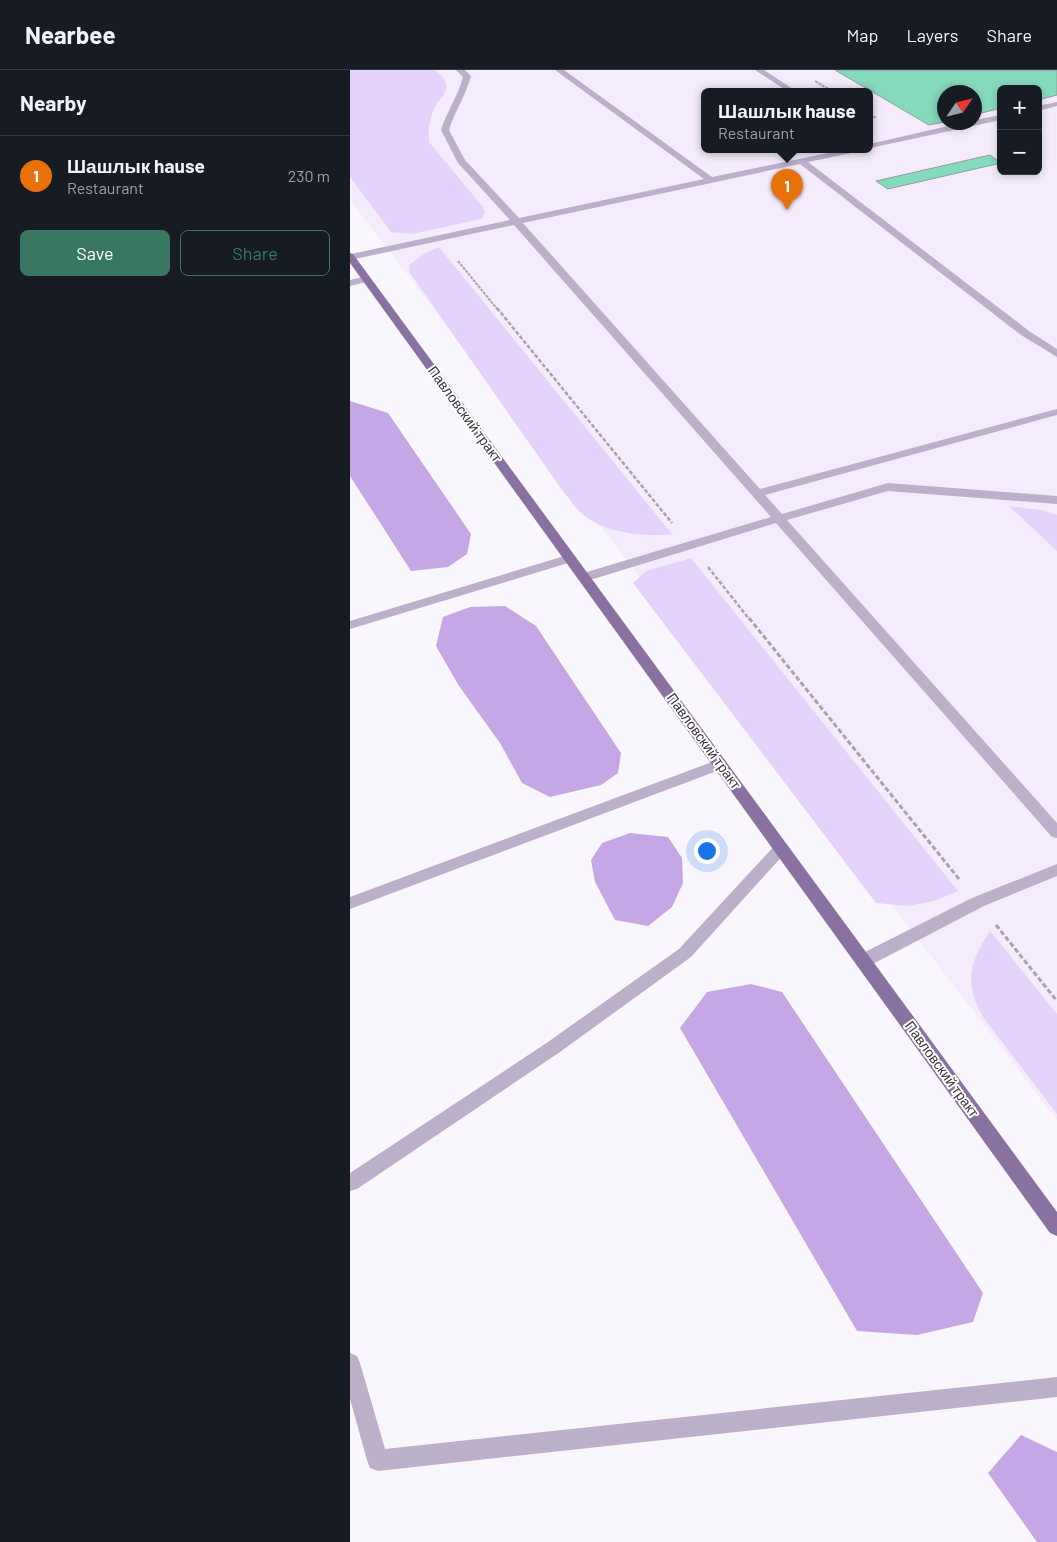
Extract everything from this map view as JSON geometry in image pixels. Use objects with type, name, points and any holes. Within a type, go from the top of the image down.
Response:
[{"type":"main road","name":"Павловский тракт","points":[[350,257],[1057,1227]]},
{"type":"lane","points":[[460,70],[467,76],[464,92],[451,111],[445,130],[461,161],[1057,833]]},
{"type":"lane","points":[[559,70],[709,179]]},
{"type":"lane","points":[[759,70],[787,88]]},
{"type":"lane","points":[[1042,108],[1057,104]]},
{"type":"lane","points":[[873,143],[997,118]]},
{"type":"lane","points":[[350,257],[709,179],[840,153]]},
{"type":"lane","points":[[801,162],[1025,333],[1057,354]]},
{"type":"lane","points":[[350,283],[367,279]]},
{"type":"lane","points":[[757,494],[1057,412]]},
{"type":"lane","points":[[585,577],[689,544],[888,487],[1057,500]]},
{"type":"lane","points":[[350,624],[571,558]]},
{"type":"lane","points":[[350,903],[720,764]]},
{"type":"lane","points":[[350,1183],[554,1046],[685,953],[781,848]]},
{"type":"lane","points":[[863,961],[978,902],[1057,870]]},
{"type":"lane","points":[[350,1363],[378,1460],[1057,1388]]},
{"type":"path","points":[[978,902],[1057,1000]]},
{"type":"shaded area","points":[[350,70],[1057,70],[1057,1120],[350,200]]},
{"type":"shaded area","points":[[350,70],[434,70],[441,75],[445,80],[446,89],[431,117],[429,142],[483,207],[485,213],[481,219],[412,234],[391,232],[350,177]]},
{"type":"shaded area","points":[[439,247],[672,534],[627,533],[604,527],[594,522],[573,504],[410,273],[409,265],[425,253]]},
{"type":"shaded area","points":[[350,401],[388,413],[471,534],[467,554],[448,567],[411,571],[350,476]]},
{"type":"shaded area","points":[[1009,506],[1041,510],[1057,515],[1057,551]]},
{"type":"shaded area","points":[[691,558],[958,891],[934,901],[908,906],[876,903],[633,583],[646,571]]},
{"type":"shaded area","points":[[505,606],[536,626],[621,753],[618,773],[601,785],[550,797],[522,783],[500,743],[459,686],[436,646],[443,617],[470,607]]},
{"type":"shaded area","points":[[630,833],[668,837],[682,858],[683,883],[672,907],[648,926],[615,920],[595,882],[591,860],[602,843]]},
{"type":"shaded area","points":[[990,931],[1057,1014],[1057,1114],[983,1017],[977,1005],[971,983],[972,973],[977,953]]},
{"type":"shaded area","points":[[751,984],[782,992],[983,1293],[973,1322],[917,1335],[857,1331],[680,1028],[707,992]]},
{"type":"shaded area","points":[[1021,1435],[1057,1452],[1057,1542],[1037,1542],[988,1473]]},
{"type":"building","points":[[835,70],[1057,70],[1057,95],[1042,99],[1042,85],[997,85],[997,109],[982,113],[982,85],[937,85],[937,123],[929,125],[873,92],[873,88],[866,88]]},
{"type":"building","points":[[990,155],[997,160],[997,164],[888,189],[876,181]]},
{"type":"place","name":"Шашлык hause","points":[[787,210]]}]
